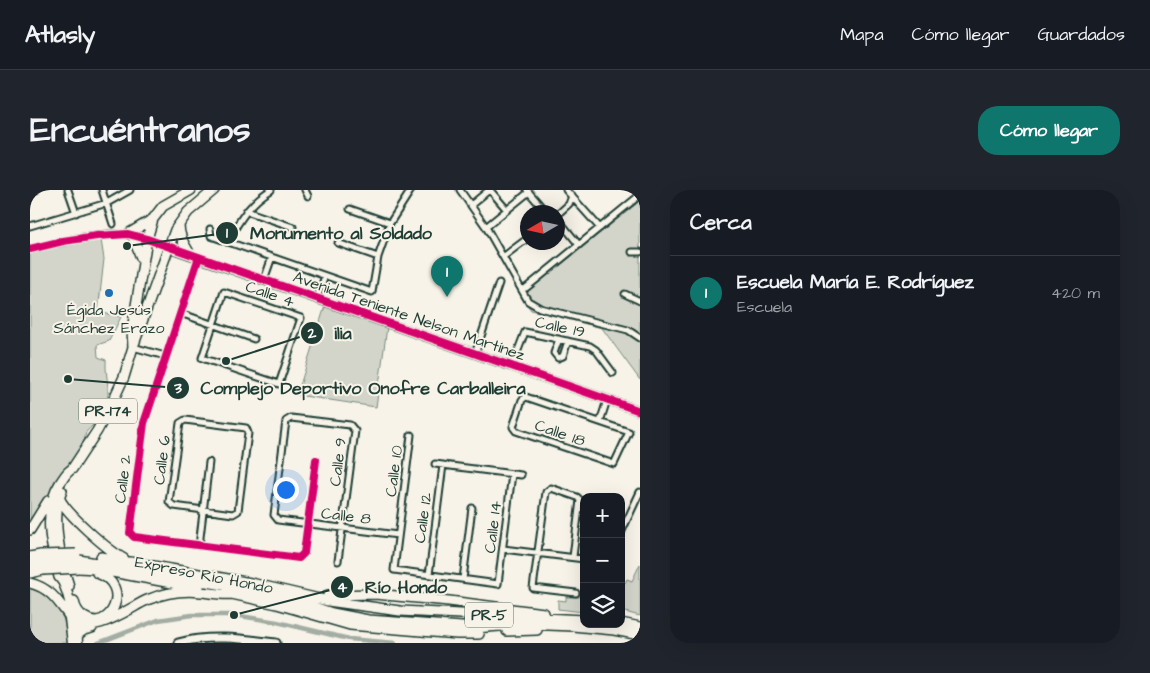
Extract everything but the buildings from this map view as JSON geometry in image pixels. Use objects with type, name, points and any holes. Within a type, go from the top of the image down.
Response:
[{"type":"highway","name":"PR-174","points":[[133,347],[132,330],[147,239],[153,219],[163,206],[191,190]]},
{"type":"highway","points":[[200,202],[208,190]]},
{"type":"highway","name":"PR-174","points":[[57,550],[53,517],[57,496],[68,471],[72,469],[97,431],[124,377],[168,247],[179,225],[188,212],[214,190]]},
{"type":"highway","points":[[143,263],[130,234],[153,219]]},
{"type":"highway","points":[[179,225],[181,237],[190,254]]},
{"type":"highway","points":[[30,530],[50,498],[57,496],[70,513],[110,549],[131,562]]},
{"type":"highway","points":[[38,518],[53,517],[62,512],[70,513]]},
{"type":"highway","points":[[57,550],[59,577],[63,582],[74,620],[90,626],[100,624],[154,597],[174,593],[199,592],[232,594]]},
{"type":"highway","points":[[57,550],[75,608],[87,619],[99,620],[107,617],[116,601],[113,585],[106,577],[78,560]]},
{"type":"highway","name":"Expreso Río Hondo","points":[[30,557],[42,563],[78,560],[131,562],[278,588],[356,605],[400,611],[580,621]]},
{"type":"highway","points":[[78,560],[253,590],[332,613],[376,621],[475,628],[524,624],[573,626],[640,635]]},
{"type":"highway","name":"Expreso Río Hondo","points":[[30,573],[42,563],[78,560],[96,569],[232,594],[360,626],[457,634],[555,630],[640,640]]},
{"type":"highway","points":[[30,566],[42,563]]},
{"type":"highway","points":[[30,583],[41,586],[51,593],[69,616]]},
{"type":"highway","points":[[278,588],[324,595],[374,594],[449,601],[551,614],[580,621]]},
{"type":"highway","points":[[75,639],[84,630],[103,625],[131,609]]},
{"type":"highway","points":[[428,613],[555,622],[580,621]]},
{"type":"highway","points":[[618,628],[640,631]]},
{"type":"main road","points":[[59,577],[75,639]]},
{"type":"main road","points":[[75,608],[78,622],[75,639]]},
{"type":"street","points":[[30,192],[36,190]]},
{"type":"street","points":[[68,190],[76,213]]},
{"type":"street","points":[[102,190],[113,224]]},
{"type":"street","points":[[30,226],[107,204],[130,190]]},
{"type":"street","points":[[227,242],[246,211],[262,195],[271,190]]},
{"type":"street","points":[[305,190],[308,196]]},
{"type":"street","points":[[210,229],[211,236],[372,292],[378,257],[390,223],[412,190]]},
{"type":"street","points":[[460,190],[486,227],[519,287],[523,289],[528,301],[540,308],[628,330],[640,338]]},
{"type":"street","points":[[471,205],[490,190],[507,210]]},
{"type":"street","points":[[566,190],[600,228]]},
{"type":"street","points":[[486,227],[528,191],[540,205]]},
{"type":"street","points":[[523,289],[640,195]]},
{"type":"street","points":[[565,208],[569,204],[572,196]]},
{"type":"street","points":[[350,210],[390,223]]},
{"type":"street","points":[[246,211],[293,227]]},
{"type":"street","points":[[565,228],[579,245]]},
{"type":"street","points":[[30,249],[97,236],[130,234],[168,247]]},
{"type":"street","points":[[338,243],[378,257]]},
{"type":"street","points":[[503,257],[520,244]]},
{"type":"street","name":"Avenida Teniente Nelson Martínez","points":[[168,247],[640,411]]},
{"type":"street","points":[[632,252],[640,252]]},
{"type":"street","name":"Calle 2","points":[[199,257],[144,423],[130,533],[134,537],[299,558],[304,553],[308,524]]},
{"type":"street","points":[[264,280],[272,257]]},
{"type":"street","points":[[317,298],[325,276]]},
{"type":"street","points":[[475,354],[499,283]]},
{"type":"street","name":"Calle 4","points":[[224,292],[301,318],[279,384],[202,358],[213,325],[224,292]]},
{"type":"street","points":[[625,294],[640,301]]},
{"type":"street","points":[[180,313],[254,339]]},
{"type":"street","name":"Calle 19","points":[[512,366],[525,332],[590,346],[596,350],[613,373]]},
{"type":"street","points":[[559,339],[554,353],[558,358],[563,356],[568,341]]},
{"type":"street","points":[[133,347],[165,356]]},
{"type":"street","name":"Calle 18","points":[[526,397],[600,422],[629,432],[614,464],[516,431],[513,427],[522,400],[526,397]]},
{"type":"street","name":"Calle 18","points":[[600,422],[608,400]]},
{"type":"street","name":"Calle 9","points":[[276,503],[286,421],[291,418],[350,425],[355,431],[338,561]]},
{"type":"street","name":"Calle 6","points":[[185,420],[246,428],[248,433],[238,511],[233,514],[203,510],[174,506],[170,502],[180,423],[185,420]]},
{"type":"street","name":"Calle 10","points":[[411,435],[394,570],[428,575]]},
{"type":"street","points":[[308,524],[316,460]]},
{"type":"street","points":[[199,546],[209,462]]},
{"type":"street","points":[[435,464],[521,475]]},
{"type":"street","name":"Calle 12","points":[[428,575],[443,465]]},
{"type":"street","name":"Calle 14","points":[[463,579],[498,584],[512,474]]},
{"type":"street","points":[[574,557],[580,500],[577,497],[551,488],[546,492],[534,588],[576,593]]},
{"type":"street","points":[[625,524],[640,492]]},
{"type":"street","name":"Calle 8","points":[[276,503],[274,515],[278,520],[398,535]]},
{"type":"street","points":[[428,575],[463,579],[472,508]]},
{"type":"street","points":[[503,549],[580,558]]},
{"type":"street","points":[[178,643],[227,640],[276,643]]},
{"type":"shaded area","points":[[640,201],[640,380],[602,328],[531,310],[521,297]]},
{"type":"shaded area","points":[[101,240],[104,259],[98,312],[121,317],[109,341],[97,345],[98,357],[106,360],[107,400],[100,415],[86,432],[84,441],[30,526],[30,254]]},
{"type":"shaded area","points":[[325,306],[387,327],[376,407],[297,395]]},
{"type":"shaded area","points":[[640,564],[640,616],[625,612],[625,583],[627,579],[632,581]]},
{"type":"shaded area","points":[[30,586],[48,595],[58,607],[62,615],[68,643],[30,643]]},
{"type":"shaded area","points":[[566,597],[580,597],[580,612],[558,609],[558,600],[566,601]]},
{"type":"waterway","points":[[98,643],[158,620],[192,615],[234,615],[277,622],[349,639],[395,643]]},
{"type":"cycle path","points":[[30,249],[63,241],[97,236],[128,234],[147,239],[640,411]]},
{"type":"cycle path","points":[[199,257],[144,423],[130,533],[134,537],[299,558],[304,553],[316,460]]},
{"type":"place","name":"Monumento al Soldado","points":[[127,246]]},
{"type":"place","name":"Égida Jesús Sánchez Erazo","points":[[109,293]]},
{"type":"place","name":"Escuela María E. Rodríguez","points":[[447,297]]},
{"type":"place","name":"ilia","points":[[226,361]]},
{"type":"place","name":"Complejo Deportivo Onofre Carballeira","points":[[68,379]]},
{"type":"place","name":"Río Hondo","points":[[234,615]]}]
